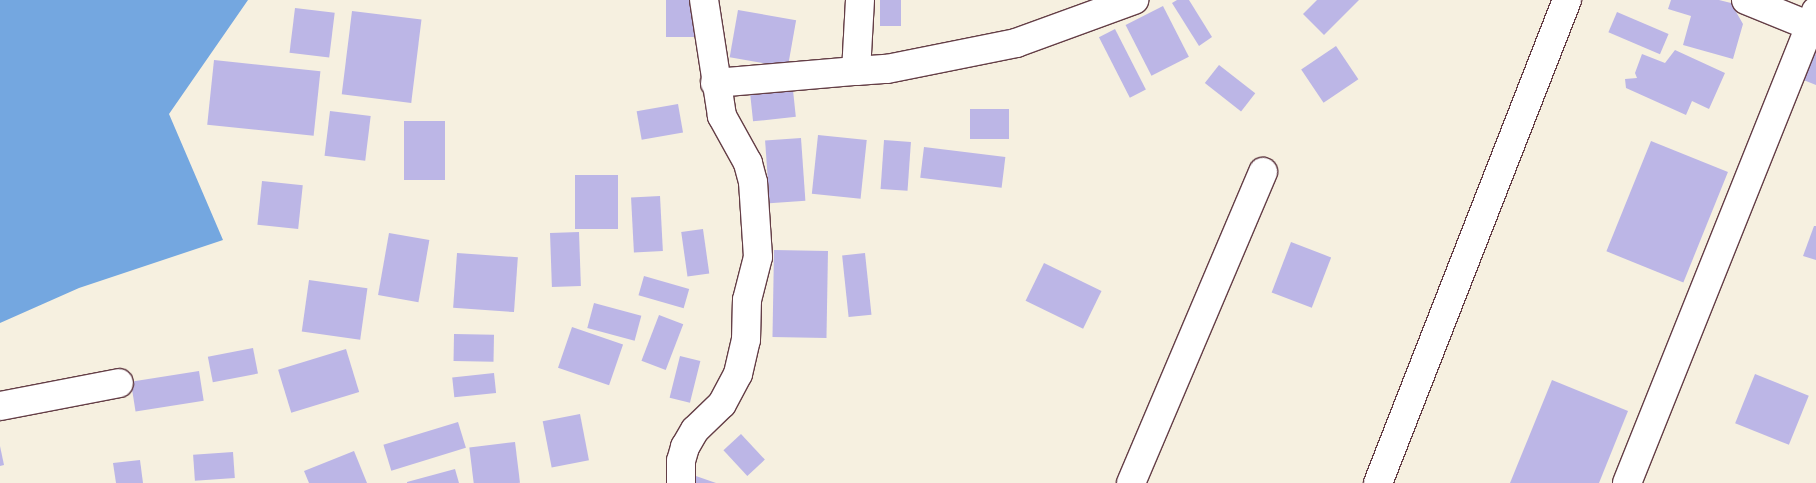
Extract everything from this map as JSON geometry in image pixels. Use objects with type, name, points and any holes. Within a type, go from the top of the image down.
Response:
[{"type":"street","points":[[680,483],[681,461],[685,447],[695,430],[722,404],[738,374],[746,340],[747,300],[758,257],[753,182],[748,163],[722,116],[715,83],[704,0]]},
{"type":"street","points":[[856,71],[860,0]]},
{"type":"street","points":[[715,83],[887,69],[1016,43],[1134,0]]},
{"type":"street","points":[[1378,483],[1568,0]]},
{"type":"street","points":[[1627,483],[1813,18],[1746,0]]},
{"type":"street","points":[[1131,483],[1263,172]]},
{"type":"street","points":[[0,406],[119,383]]},
{"type":"water","points":[[0,0],[248,0],[169,114],[223,240],[79,288],[0,323]]},
{"type":"building","points":[[666,0],[702,0],[702,37],[666,37]]},
{"type":"building","points":[[880,0],[901,0],[901,26],[880,26]]},
{"type":"building","points":[[1177,0],[1189,0],[1212,37],[1199,46],[1172,3]]},
{"type":"building","points":[[1317,0],[1359,0],[1324,35],[1303,14]]},
{"type":"building","points":[[1671,0],[1719,0],[1731,3],[1743,24],[1733,59],[1683,45],[1691,16],[1668,9]]},
{"type":"building","points":[[1163,6],[1189,57],[1151,76],[1126,25]]},
{"type":"building","points":[[295,8],[335,13],[329,58],[290,53]]},
{"type":"building","points":[[738,10],[796,20],[788,68],[730,57]]},
{"type":"building","points":[[352,11],[421,20],[411,103],[342,94]]},
{"type":"building","points":[[1617,12],[1669,34],[1660,54],[1608,32]]},
{"type":"building","points":[[1816,26],[1816,85],[1796,77]]},
{"type":"building","points":[[1115,29],[1146,90],[1130,98],[1099,37]]},
{"type":"building","points":[[1336,46],[1358,79],[1324,103],[1301,69]]},
{"type":"building","points":[[1675,50],[1725,73],[1709,109],[1692,101],[1686,115],[1626,88],[1625,79],[1637,78],[1635,73],[1642,54],[1665,63]]},
{"type":"building","points":[[214,60],[320,71],[314,136],[207,125]]},
{"type":"building","points":[[1219,65],[1255,93],[1241,111],[1205,83]]},
{"type":"building","points":[[793,90],[796,117],[753,121],[750,94]]},
{"type":"building","points":[[678,104],[683,133],[642,140],[637,111]]},
{"type":"building","points":[[970,109],[1009,109],[1009,139],[970,139]]},
{"type":"building","points":[[330,111],[371,116],[365,161],[325,156]]},
{"type":"building","points":[[404,121],[445,121],[445,180],[404,180]]},
{"type":"building","points":[[818,135],[867,140],[861,199],[812,194]]},
{"type":"building","points":[[801,138],[805,201],[769,203],[765,141]]},
{"type":"building","points":[[884,140],[911,142],[908,191],[881,189]]},
{"type":"building","points":[[1651,141],[1728,172],[1683,282],[1606,251]]},
{"type":"building","points":[[924,147],[1005,157],[1002,188],[920,178]]},
{"type":"building","points":[[575,175],[618,175],[618,229],[575,229]]},
{"type":"building","points":[[262,181],[303,185],[298,229],[257,225]]},
{"type":"building","points":[[660,196],[663,251],[634,252],[631,198]]},
{"type":"building","points":[[1814,226],[1816,226],[1816,260],[1803,256]]},
{"type":"building","points":[[703,229],[709,274],[687,277],[681,232]]},
{"type":"building","points":[[579,232],[581,286],[552,287],[550,233]]},
{"type":"building","points":[[389,233],[429,240],[418,302],[378,295]]},
{"type":"building","points":[[1291,242],[1331,257],[1312,308],[1272,292]]},
{"type":"building","points":[[774,250],[828,251],[826,338],[772,337]]},
{"type":"building","points":[[457,253],[518,257],[514,312],[453,308]]},
{"type":"building","points":[[865,253],[871,315],[849,317],[842,255]]},
{"type":"building","points":[[1044,263],[1102,291],[1083,329],[1026,301]]},
{"type":"building","points":[[644,276],[689,289],[684,308],[638,295]]},
{"type":"building","points":[[309,280],[367,288],[360,340],[302,331]]},
{"type":"building","points":[[594,303],[641,316],[635,341],[587,328]]},
{"type":"building","points":[[659,315],[683,324],[666,370],[641,361]]},
{"type":"building","points":[[572,327],[623,345],[609,385],[558,368]]},
{"type":"building","points":[[454,334],[494,335],[494,362],[454,361]]},
{"type":"building","points":[[253,348],[258,374],[213,382],[208,357]]},
{"type":"building","points":[[346,349],[359,392],[291,413],[278,370]]},
{"type":"building","points":[[680,356],[700,361],[690,403],[670,398]]},
{"type":"building","points":[[199,371],[204,401],[136,411],[131,382]]},
{"type":"building","points":[[494,373],[496,393],[454,397],[452,377]]},
{"type":"building","points":[[1755,374],[1809,396],[1789,445],[1735,423]]},
{"type":"building","points":[[1552,380],[1628,411],[1599,483],[1510,483]]},
{"type":"building","points":[[580,414],[589,460],[552,467],[543,421]]},
{"type":"building","points":[[458,422],[466,448],[391,471],[383,445]]},
{"type":"building","points":[[741,434],[765,460],[747,476],[723,450]]},
{"type":"building","points":[[515,442],[520,483],[474,483],[469,448]]},
{"type":"building","points":[[0,446],[4,465],[0,466]]},
{"type":"building","points":[[354,451],[367,483],[309,483],[304,471]]},
{"type":"building","points":[[233,452],[235,478],[195,481],[193,455]]},
{"type":"building","points":[[140,460],[143,483],[116,483],[113,463]]},
{"type":"building","points":[[455,469],[459,483],[407,483],[407,482]]},
{"type":"building","points":[[693,475],[716,483],[691,483]]}]
